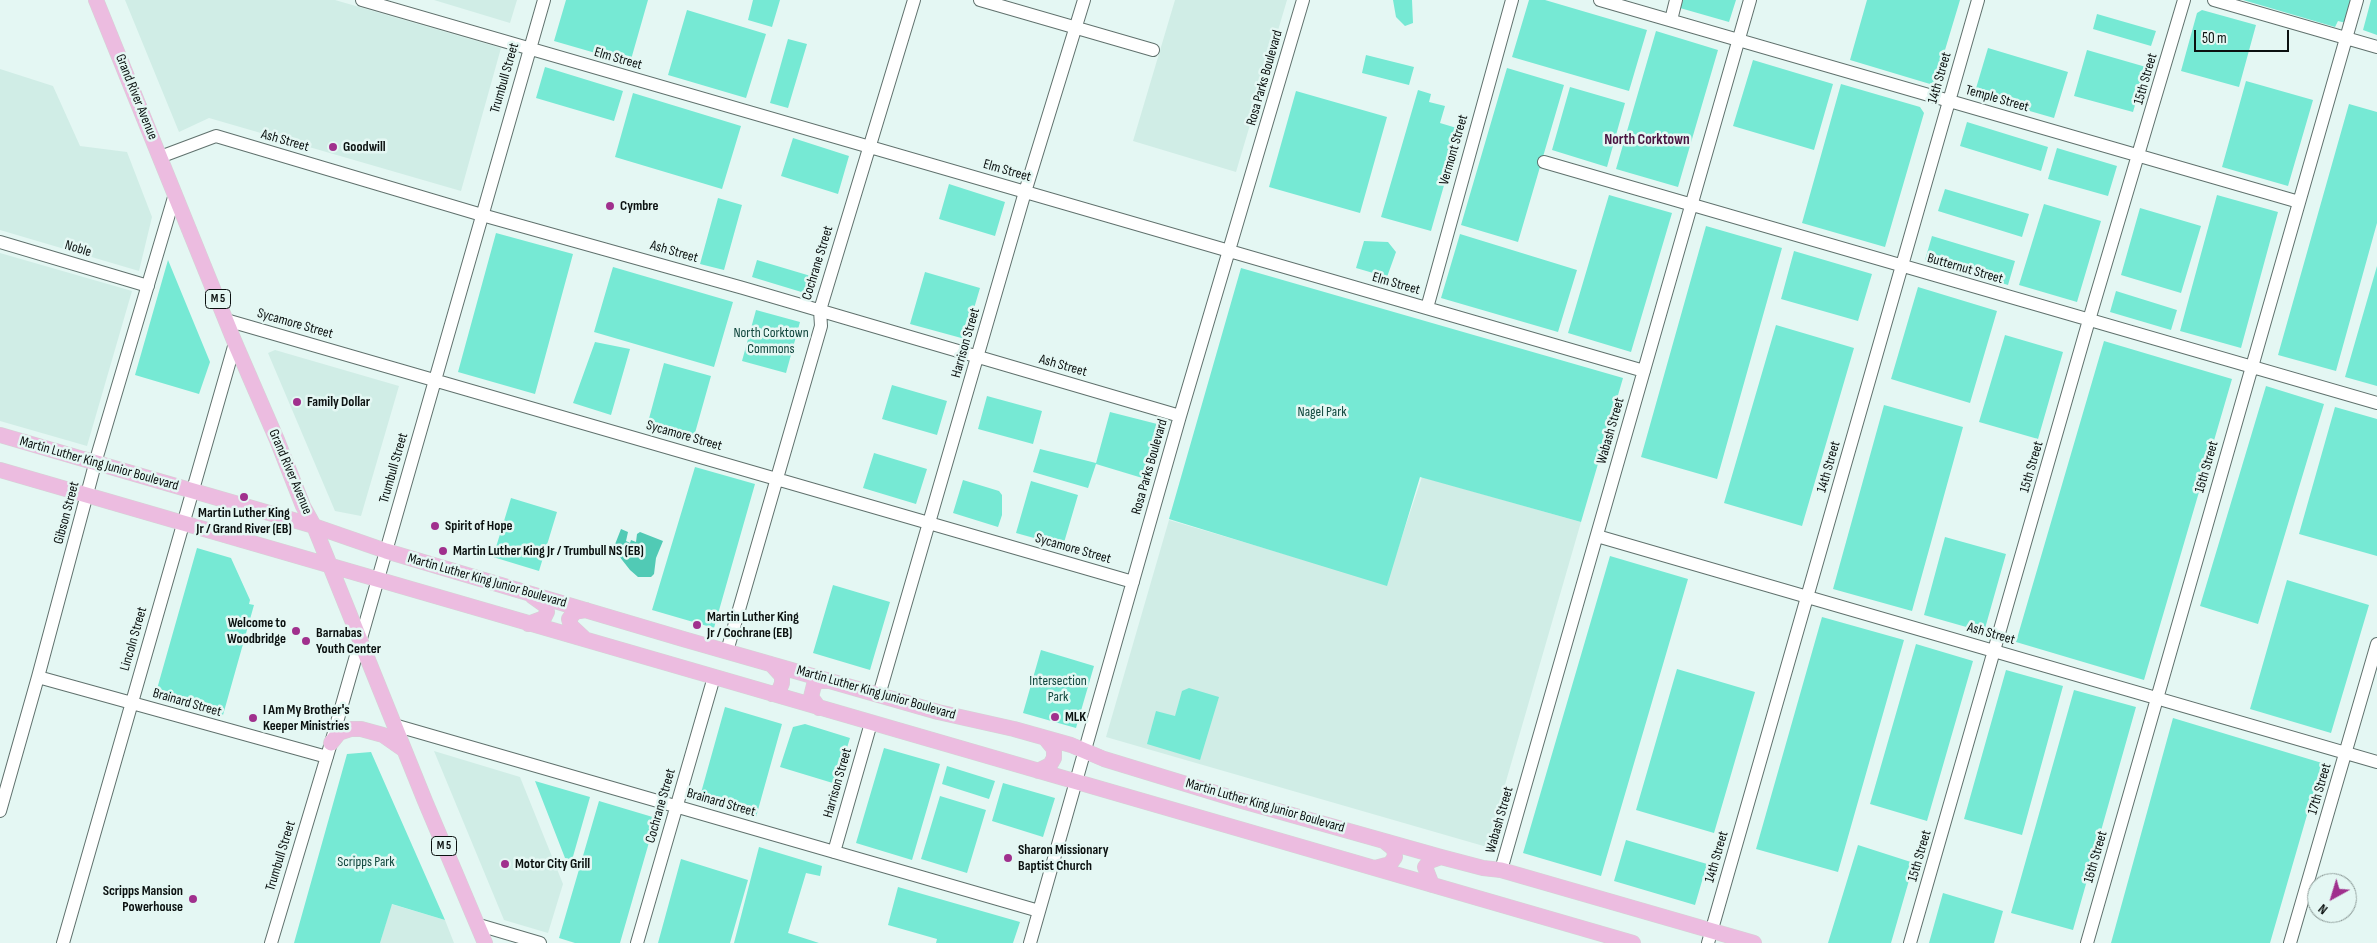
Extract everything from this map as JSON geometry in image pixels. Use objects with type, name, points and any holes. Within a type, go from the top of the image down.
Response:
[{"type":"main road","name":"Grand River Avenue","points":[[96,0],[235,343],[303,506],[314,526],[404,750],[485,943]]},
{"type":"main road","name":"Martin Luther King Junior Boulevard","points":[[0,436],[314,526],[386,551],[530,595],[879,695],[1045,738],[1216,793],[1384,841],[1483,868],[1501,870],[1710,937],[1754,943]]},
{"type":"main road","points":[[0,470],[1633,943]]},
{"type":"main road","points":[[528,624],[544,618],[547,612],[546,606],[530,595]]},
{"type":"main road","points":[[586,610],[571,615],[569,622],[586,640]]},
{"type":"main road","points":[[772,664],[782,676],[782,683],[779,691],[772,694]]},
{"type":"main road","points":[[819,708],[811,697],[814,685],[819,681],[831,681]]},
{"type":"main road","points":[[329,750],[340,734],[351,729],[361,729],[383,735],[404,750]]},
{"type":"main road","points":[[1038,771],[1050,765],[1054,758],[1054,749],[1045,738]]},
{"type":"main road","points":[[1375,868],[1390,864],[1395,857],[1394,849],[1384,841]]},
{"type":"main road","points":[[1432,885],[1425,867],[1430,861],[1441,857]]},
{"type":"street","name":"Elm Street","points":[[362,0],[1644,372]]},
{"type":"street","name":"Trumbull Street","points":[[271,943],[329,750],[544,0]]},
{"type":"street","name":"Cochrane Street","points":[[727,651],[821,326],[820,310],[914,0]]},
{"type":"street","points":[[980,0],[1153,50]]},
{"type":"street","name":"Harrison Street","points":[[879,695],[1084,0]]},
{"type":"street","name":"Rosa Parks Boulevard","points":[[1030,943],[1180,416],[1303,0]]},
{"type":"street","name":"Vermont Street","points":[[1426,308],[1512,0]]},
{"type":"street","name":"Temple Street","points":[[1600,0],[2299,202]]},
{"type":"street","points":[[1670,20],[1676,0]]},
{"type":"street","name":"Wabash Street","points":[[1501,870],[1750,0]]},
{"type":"street","name":"14th Street","points":[[1710,937],[1978,0]]},
{"type":"street","name":"15th Street","points":[[1910,943],[2089,320],[2140,156],[2184,0]]},
{"type":"street","points":[[2214,0],[2377,47]]},
{"type":"street","name":"16th Street","points":[[2087,943],[2357,0]]},
{"type":"street","name":"Ash Street","points":[[160,157],[216,136],[482,215],[820,310],[1180,416]]},
{"type":"street","name":"Butternut Street","points":[[1544,162],[2377,403]]},
{"type":"street","name":"Gibson Street","points":[[0,811],[87,496],[175,194]]},
{"type":"street","name":"Noble","points":[[0,242],[148,286]]},
{"type":"street","name":"Sycamore Street","points":[[226,320],[1133,582]]},
{"type":"street","name":"Lincoln Street","points":[[63,943],[235,343]]},
{"type":"street","name":"Ash Street","points":[[1597,536],[2377,762]]},
{"type":"street","name":"17th Street","points":[[2290,943],[2377,644]]},
{"type":"street","name":"Cochrane Street","points":[[638,943],[714,677]]},
{"type":"street","name":"Brainard Street","points":[[38,678],[132,703],[329,750]]},
{"type":"street","name":"Harrison Street","points":[[834,852],[870,722]]},
{"type":"street","name":"Brainard Street","points":[[394,724],[1039,911]]},
{"type":"street","points":[[479,926],[540,943]]},
{"type":"shaded area","points":[[125,0],[335,0],[501,48],[461,191],[209,118],[179,132]]},
{"type":"shaded area","points":[[434,0],[517,0],[510,23]]},
{"type":"shaded area","points":[[1175,0],[1287,0],[1236,172],[1133,141]]},
{"type":"shaded area","points":[[0,69],[53,86],[80,146],[127,152],[152,217],[139,271],[0,230]]},
{"type":"shaded area","points":[[0,253],[132,291],[87,446],[0,421]]},
{"type":"shaded area","points":[[275,350],[399,386],[361,516],[335,511],[268,353]]},
{"type":"shaded area","points":[[1422,477],[1581,522],[1487,847],[1106,737],[1169,520],[1386,584]]},
{"type":"shaded area","points":[[434,751],[520,777],[563,884],[548,933],[504,920]]},
{"type":"shaded area","points":[[391,904],[445,920],[454,943],[380,943]]},
{"type":"green space","points":[[566,0],[648,0],[630,63],[554,41]]},
{"type":"green space","points":[[753,0],[780,0],[772,27],[748,20]]},
{"type":"green space","points":[[1393,0],[1412,0],[1413,23],[1405,26],[1396,17]]},
{"type":"green space","points":[[1529,0],[1545,0],[1647,30],[1629,91],[1512,57]]},
{"type":"green space","points":[[1683,0],[1736,0],[1729,22],[1680,8]]},
{"type":"green space","points":[[1867,0],[1960,0],[1936,80],[1930,84],[1850,60]]},
{"type":"green space","points":[[2243,0],[2352,0],[2346,23],[2338,21],[2335,27]]},
{"type":"green space","points":[[2371,0],[2377,0],[2377,35],[2363,30]]},
{"type":"green space","points":[[687,10],[766,34],[746,98],[668,75]]},
{"type":"green space","points":[[2202,10],[2256,25],[2239,87],[2181,71],[2197,13]]},
{"type":"green space","points":[[2097,14],[2156,31],[2151,46],[2093,29]]},
{"type":"green space","points":[[1656,31],[1718,50],[1678,187],[1616,169]]},
{"type":"green space","points":[[788,39],[807,44],[788,108],[770,103]]},
{"type":"green space","points":[[1988,48],[2068,72],[2054,118],[1974,95]]},
{"type":"green space","points":[[2087,50],[2146,67],[2133,112],[2074,96]]},
{"type":"green space","points":[[1366,55],[1414,67],[1409,85],[1362,73]]},
{"type":"green space","points":[[1753,60],[1833,84],[1814,150],[1733,126]]},
{"type":"green space","points":[[545,67],[623,91],[614,121],[536,98]]},
{"type":"green space","points":[[1507,68],[1564,85],[1518,242],[1461,225]]},
{"type":"green space","points":[[2246,81],[2313,100],[2288,186],[2222,167]]},
{"type":"green space","points":[[1841,84],[1920,107],[1924,113],[1885,247],[1802,223]]},
{"type":"green space","points":[[1570,87],[1625,103],[1607,167],[1552,150]]},
{"type":"green space","points":[[1418,90],[1431,94],[1429,102],[1445,106],[1440,123],[1460,129],[1431,231],[1381,217]]},
{"type":"green space","points":[[1296,91],[1387,117],[1360,213],[1269,187]]},
{"type":"green space","points":[[633,93],[741,126],[722,189],[615,157]]},
{"type":"green space","points":[[2349,104],[2377,112],[2377,223],[2336,371],[2278,355]]},
{"type":"green space","points":[[1967,122],[2048,147],[2041,171],[1960,146]]},
{"type":"green space","points":[[793,138],[849,156],[838,194],[781,176]]},
{"type":"green space","points":[[2057,148],[2117,166],[2108,196],[2048,179]]},
{"type":"green space","points":[[949,184],[1005,202],[995,236],[939,219]]},
{"type":"green space","points":[[1945,189],[2029,214],[2022,237],[1938,211]]},
{"type":"green space","points":[[1609,195],[1672,213],[1631,352],[1568,333]]},
{"type":"green space","points":[[2217,195],[2278,212],[2241,348],[2180,331]]},
{"type":"green space","points":[[718,198],[742,205],[724,270],[700,264]]},
{"type":"green space","points":[[2044,204],[2101,221],[2077,302],[2019,285]]},
{"type":"green space","points":[[2140,208],[2201,226],[2181,293],[2121,275]]},
{"type":"green space","points":[[1706,226],[1782,248],[1717,479],[1641,457]]},
{"type":"green space","points":[[496,233],[573,254],[535,394],[458,372]]},
{"type":"green space","points":[[1460,234],[1577,270],[1558,332],[1441,298]]},
{"type":"green space","points":[[1932,236],[2015,261],[2008,285],[1925,260]]},
{"type":"green space","points":[[1364,241],[1388,242],[1396,252],[1387,277],[1356,268]]},
{"type":"green space","points":[[1794,251],[1872,274],[1858,321],[1781,299]]},
{"type":"green space","points":[[168,260],[210,362],[199,394],[135,375]]},
{"type":"green space","points":[[757,260],[814,277],[808,294],[752,277]]},
{"type":"green space","points":[[2377,266],[2377,386],[2345,377]]},
{"type":"green space","points":[[613,267],[733,302],[714,367],[594,332]]},
{"type":"green space","name":"Nagel Park","points":[[1241,268],[1623,378],[1581,522],[1420,477],[1387,586],[1169,519]]},
{"type":"green space","points":[[925,272],[980,288],[965,339],[910,324]]},
{"type":"green space","points":[[1918,287],[1997,311],[1970,403],[1891,379]]},
{"type":"green space","points":[[2116,291],[2177,310],[2171,330],[2110,312]]},
{"type":"green space","name":"North Corktown Commons","points":[[756,310],[800,322],[786,373],[742,361]]},
{"type":"green space","points":[[1776,325],[1854,348],[1802,526],[1724,503]]},
{"type":"green space","points":[[2005,335],[2063,352],[2038,439],[1979,422]]},
{"type":"green space","points":[[2104,341],[2232,379],[2144,680],[2016,642]]},
{"type":"green space","points":[[595,342],[630,349],[611,415],[573,403]]},
{"type":"green space","points":[[664,363],[711,376],[693,440],[647,426]]},
{"type":"green space","points":[[892,385],[947,401],[937,435],[882,419]]},
{"type":"green space","points":[[2266,386],[2324,404],[2258,624],[2200,606]]},
{"type":"green space","points":[[987,396],[1042,411],[1033,444],[978,429]]},
{"type":"green space","points":[[1884,405],[1963,427],[1912,611],[1833,589]]},
{"type":"green space","points":[[2335,407],[2377,419],[2377,556],[2299,534]]},
{"type":"green space","points":[[1110,412],[1165,426],[1149,480],[1096,464],[1088,488],[1033,472],[1040,449],[1096,463]]},
{"type":"green space","points":[[874,453],[927,469],[916,504],[863,488]]},
{"type":"green space","points":[[695,467],[755,484],[714,628],[652,610]]},
{"type":"green space","points":[[963,480],[999,491],[1002,495],[1002,515],[998,527],[953,513]]},
{"type":"green space","points":[[1031,481],[1078,495],[1063,546],[1016,533]]},
{"type":"green space","points":[[511,498],[557,512],[539,571],[493,557]]},
{"type":"green space","points":[[621,529],[628,532],[626,541],[630,543],[631,540],[636,542],[637,534],[640,532],[663,541],[656,558],[654,574],[651,577],[638,577],[619,556],[612,552]]},
{"type":"green space","points":[[1945,537],[2006,554],[1984,632],[1924,615]]},
{"type":"green space","points":[[197,548],[231,558],[250,600],[249,604],[254,605],[223,715],[155,696]]},
{"type":"green space","points":[[1610,556],[1688,579],[1601,876],[1523,853]]},
{"type":"green space","points":[[2287,580],[2369,605],[2331,733],[2250,709]]},
{"type":"green space","points":[[833,585],[890,602],[870,670],[813,653]]},
{"type":"green space","points":[[1822,617],[1904,640],[1838,872],[1756,849]]},
{"type":"green space","points":[[1916,644],[1973,661],[1927,821],[1870,804]]},
{"type":"green space","name":"Intersection Park","points":[[1041,650],[1094,666],[1076,728],[1023,713]]},
{"type":"green space","points":[[1677,669],[1755,692],[1714,833],[1636,810]]},
{"type":"green space","points":[[2006,670],[2063,686],[2022,835],[1964,819]]},
{"type":"green space","points":[[1189,688],[1219,697],[1200,760],[1147,744],[1156,711],[1175,716],[1182,691]]},
{"type":"green space","points":[[2074,690],[2136,707],[2073,930],[2011,913]]},
{"type":"green space","points":[[725,707],[782,724],[756,817],[699,800]]},
{"type":"green space","points":[[2173,718],[2322,763],[2270,943],[2111,943]]},
{"type":"green space","points":[[805,724],[850,738],[836,784],[780,767],[793,727]]},
{"type":"green space","points":[[884,748],[940,764],[912,860],[856,843]]},
{"type":"green space","name":"Scripps Park","points":[[371,752],[445,920],[392,904],[380,943],[294,943],[347,754]]},
{"type":"green space","points":[[947,766],[995,781],[989,799],[942,784]]},
{"type":"green space","points":[[535,781],[590,797],[572,860],[565,858]]},
{"type":"green space","points":[[1003,783],[1055,798],[1043,837],[992,821]]},
{"type":"green space","points":[[940,796],[986,810],[967,873],[921,859]]},
{"type":"green space","points":[[599,801],[656,818],[620,943],[575,943],[559,938]]},
{"type":"green space","points":[[1626,840],[1707,864],[1695,905],[1614,881]]},
{"type":"green space","points":[[1858,845],[1914,863],[1891,943],[1828,943]]},
{"type":"green space","points":[[759,847],[822,866],[820,876],[806,873],[788,933],[819,943],[734,943]]},
{"type":"green space","points":[[681,859],[748,880],[730,943],[658,943]]},
{"type":"green space","points":[[898,887],[1020,922],[1013,943],[936,943],[937,939],[888,925]]},
{"type":"green space","points":[[1943,893],[2003,911],[1994,943],[1929,943]]},
{"type":"place","name":"Goodwill","points":[[333,147]]},
{"type":"place","name":"Cymbre","points":[[610,206]]},
{"type":"place","name":"Family Dollar","points":[[297,402]]},
{"type":"place","name":"Martin Luther King Jr / Grand River (EB)","points":[[244,497]]},
{"type":"place","name":"Spirit of Hope","points":[[435,526]]},
{"type":"place","name":"Martin Luther King Jr / Trumbull NS (EB)","points":[[443,551]]},
{"type":"place","name":"Martin Luther King Jr / Cochrane (EB)","points":[[697,625]]},
{"type":"place","name":"Welcome to Woodbridge","points":[[296,631]]},
{"type":"place","name":"Barnabas Youth Center","points":[[306,641]]},
{"type":"place","name":"MLK","points":[[1055,717]]},
{"type":"place","name":"I Am My Brother's Keeper Ministries","points":[[253,718]]},
{"type":"place","name":"Sharon Missionary Baptist Church","points":[[1008,858]]},
{"type":"place","name":"Motor City Grill","points":[[505,864]]},
{"type":"place","name":"Scripps Mansion Powerhouse","points":[[193,899]]},
{"type":"district","name":"North Corktown","points":[[1647,140]]}]
